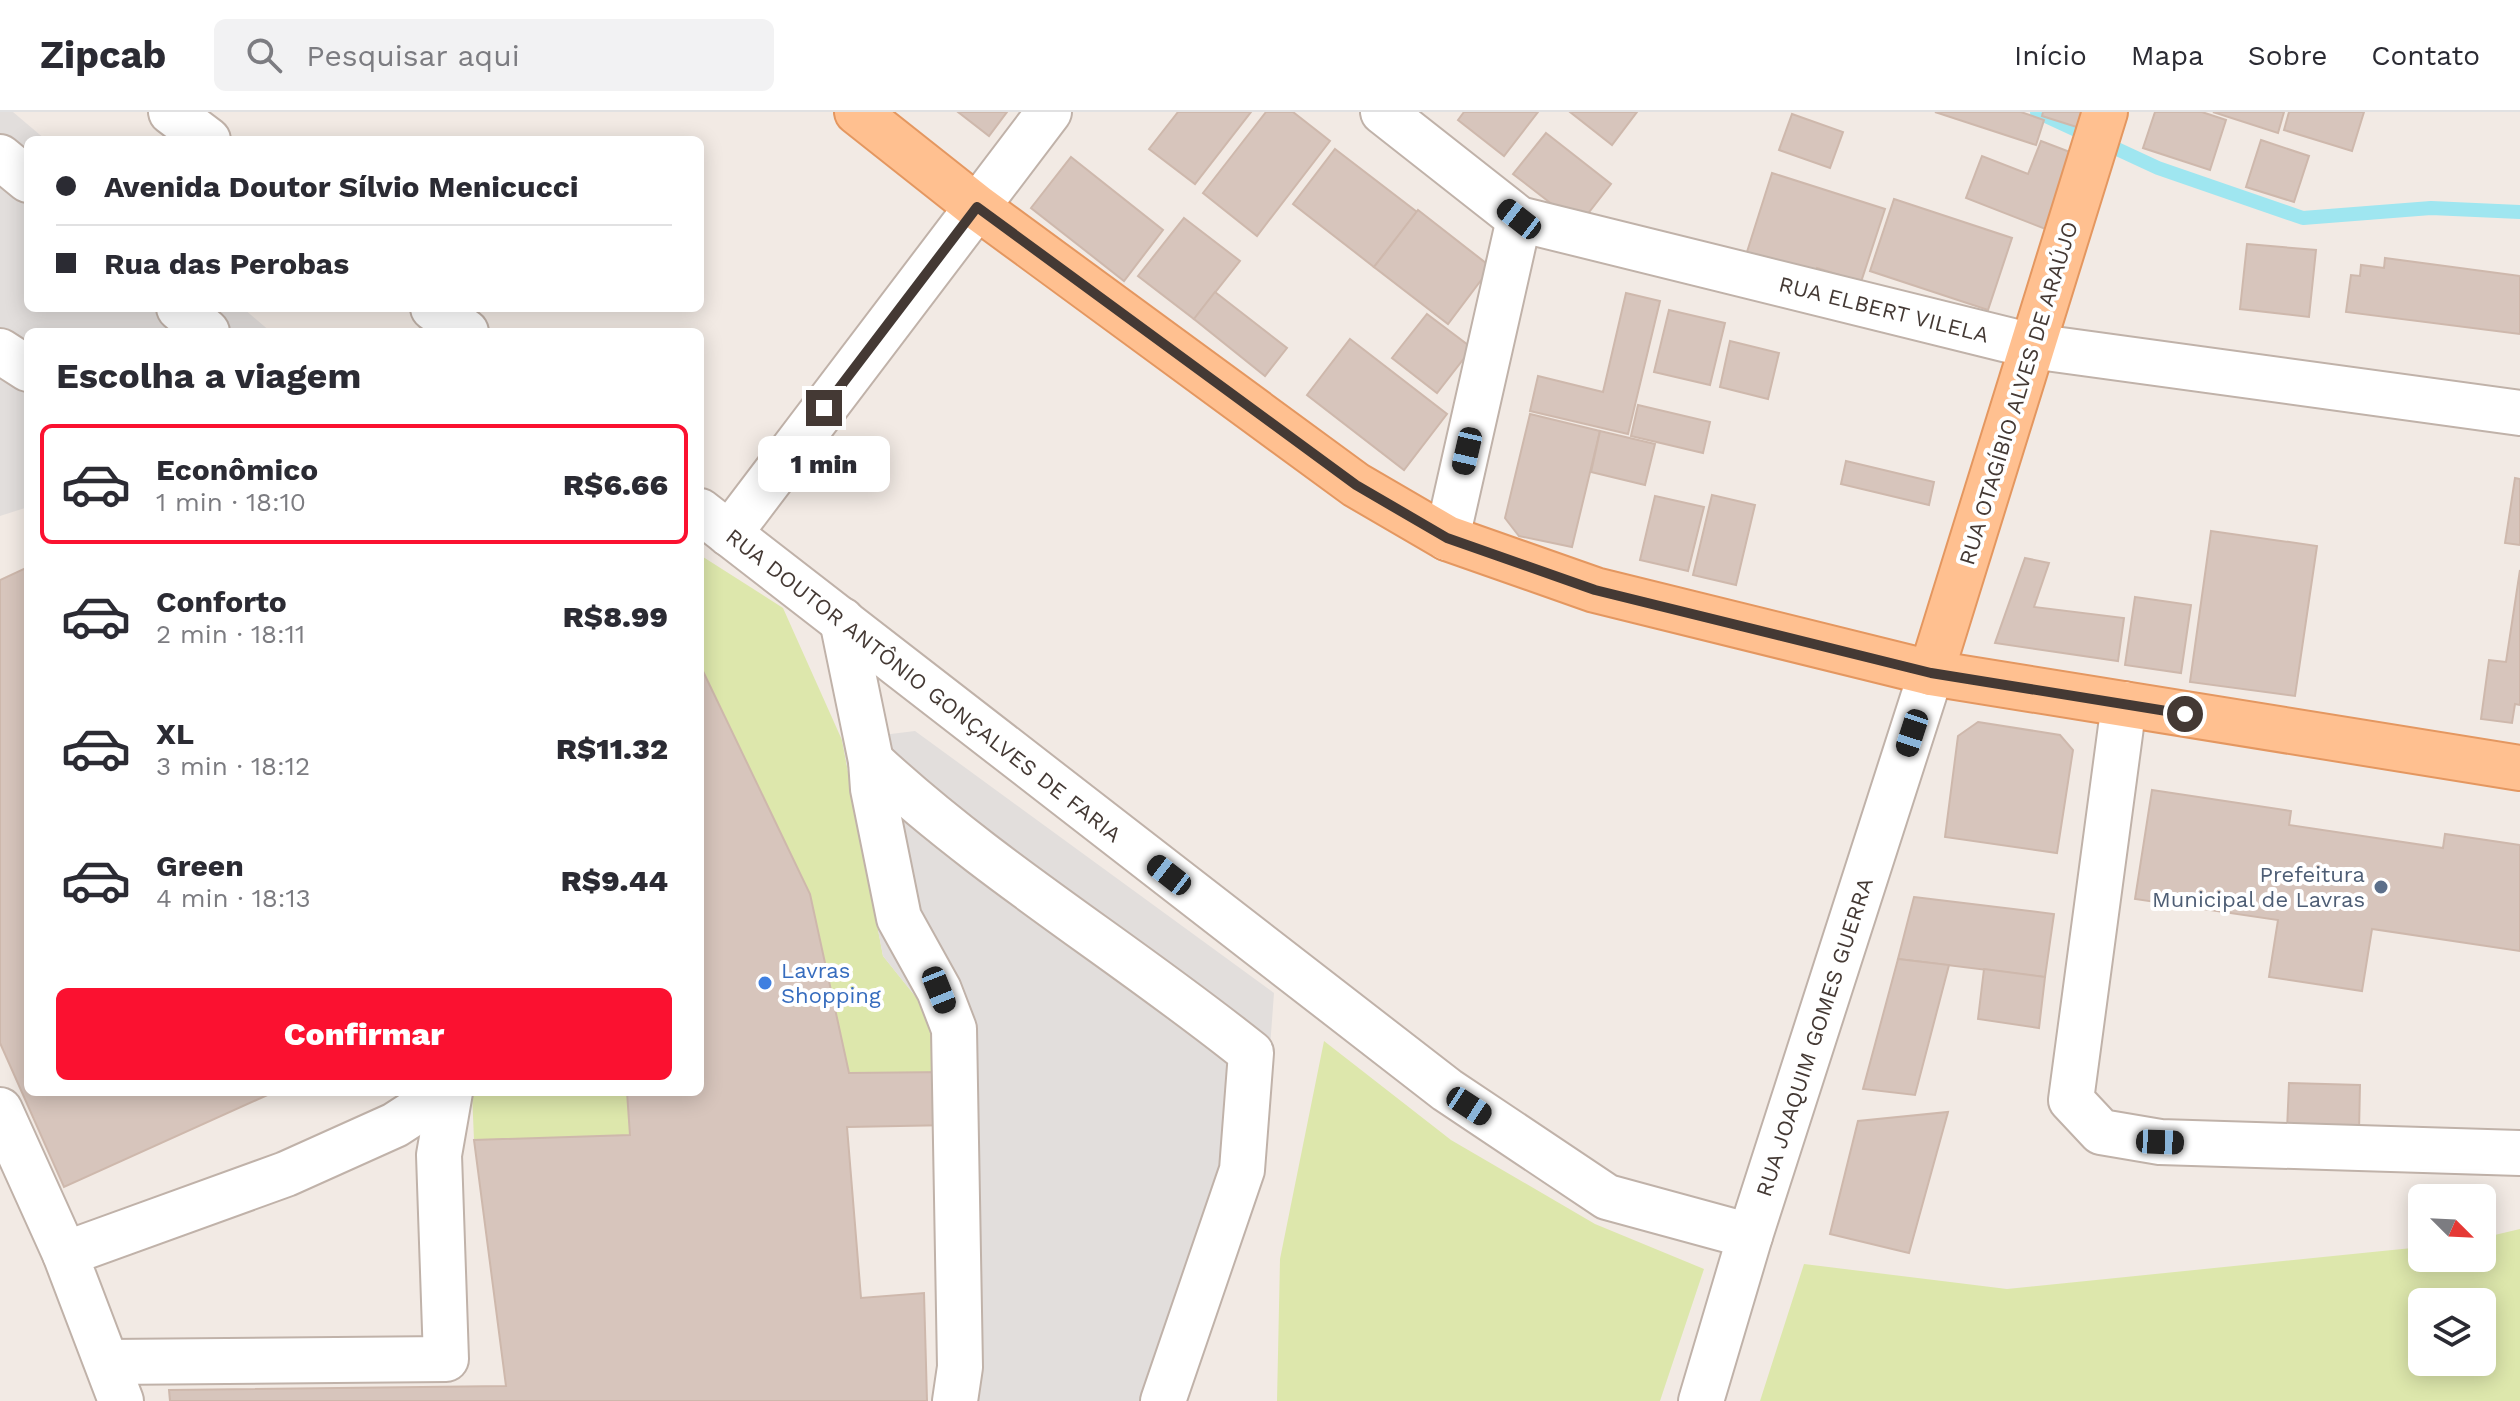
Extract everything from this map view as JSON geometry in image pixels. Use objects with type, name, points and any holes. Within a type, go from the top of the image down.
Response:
[{"type":"main road","points":[[857,112],[977,207],[1356,485],[1447,538],[1595,590],[1931,673],[2520,768]]},
{"type":"main road","name":"RUA OTAGÍBIO ALVES DE ARAÚJO","points":[[1931,673],[2105,112]]},
{"type":"street","points":[[171,112],[203,136]]},
{"type":"street","points":[[714,523],[977,207],[1049,112]]},
{"type":"street","name":"RUA ELBERT VILELA","points":[[1383,112],[1519,219],[2032,346],[2520,413]]},
{"type":"street","points":[[0,157],[24,177]]},
{"type":"street","points":[[1447,538],[1519,219]]},
{"type":"street","points":[[184,312],[202,328]]},
{"type":"street","points":[[438,312],[460,328]]},
{"type":"street","points":[[0,351],[24,366]]},
{"type":"street","name":"RUA DOUTOR ANTÔNIO GONÇALVES DE FARIA","points":[[714,523],[1447,1090],[1607,1197],[1750,1236]]},
{"type":"street","points":[[842,620],[899,918],[939,990],[954,1029],[960,1367],[955,1401]]},
{"type":"street","name":"RUA JOAQUIM GOMES GUERRA","points":[[1701,1401],[1750,1236],[1931,673]]},
{"type":"street","points":[[2124,704],[2071,1100],[2101,1132],[2160,1142],[2520,1153]]},
{"type":"street","points":[[871,761],[921,808],[1251,1053],[1242,1170],[1163,1401]]},
{"type":"street","points":[[65,1254],[286,1174],[395,1125],[442,1096]]},
{"type":"street","points":[[0,1110],[65,1254],[114,1381],[446,1359],[439,1155],[447,1096]]},
{"type":"green space","points":[[704,558],[783,608],[842,740],[883,956],[932,1017],[947,1072],[849,1073],[810,894],[704,673]]},
{"type":"green space","points":[[1324,1041],[1451,1140],[1595,1224],[1704,1269],[1660,1401],[1277,1401],[1280,1259]]},
{"type":"green space","points":[[472,1096],[627,1096],[630,1135],[474,1140]]},
{"type":"green space","points":[[2520,1229],[2520,1401],[1760,1401],[1804,1264],[2007,1289],[2408,1248],[2408,1272],[2496,1272],[2496,1235]]},
{"type":"shaded area","points":[[0,112],[13,112],[41,136],[24,136],[24,312],[248,312],[266,328],[24,328],[24,508],[0,516]]},
{"type":"shaded area","points":[[915,731],[1274,993],[1260,1183],[1183,1401],[937,1401],[952,1125],[932,1017],[883,956],[842,740]]},
{"type":"building","points":[[958,112],[1007,112],[989,136]]},
{"type":"building","points":[[1178,112],[1251,112],[1195,184],[1149,149]]},
{"type":"building","points":[[1266,112],[1293,112],[1330,141],[1257,236],[1203,193]]},
{"type":"building","points":[[1464,112],[1538,112],[1504,156],[1458,120]]},
{"type":"building","points":[[1570,112],[1637,112],[1612,145]]},
{"type":"building","points":[[1935,112],[2021,112],[2044,120],[2036,145]]},
{"type":"building","points":[[2043,112],[2089,112],[2083,129],[2042,116]]},
{"type":"building","points":[[2155,112],[2202,112],[2226,120],[2210,170],[2143,148]]},
{"type":"building","points":[[2213,112],[2284,112],[2278,133]]},
{"type":"building","points":[[2289,112],[2364,112],[2352,151],[2284,130]]},
{"type":"building","points":[[1792,114],[1843,132],[1830,168],[1779,150]]},
{"type":"building","points":[[1546,133],[1611,184],[1579,225],[1513,174]]},
{"type":"building","points":[[2261,140],[2309,156],[2294,202],[2246,187]]},
{"type":"building","points":[[2041,141],[2078,155],[2048,230],[1966,198],[1982,156],[2028,174]]},
{"type":"building","points":[[1335,149],[1417,212],[1374,267],[1293,204]]},
{"type":"building","points":[[1071,157],[1163,230],[1124,281],[1031,208]]},
{"type":"building","points":[[1772,173],[1885,209],[1861,282],[1817,268],[1814,276],[1746,255]]},
{"type":"building","points":[[1894,199],[2012,238],[1988,310],[1870,271]]},
{"type":"building","points":[[1418,210],[1491,267],[1448,324],[1374,267]]},
{"type":"building","points":[[1184,218],[1240,261],[1194,319],[1138,276]]},
{"type":"building","points":[[2247,244],[2316,250],[2309,317],[2240,309]]},
{"type":"building","points":[[2385,258],[2520,276],[2520,334],[2346,312],[2351,275],[2360,276],[2361,265],[2384,268]]},
{"type":"building","points":[[1215,292],[1287,348],[1265,376],[1194,319]]},
{"type":"building","points":[[1626,293],[1660,301],[1628,434],[1530,411],[1538,376],[1603,392]]},
{"type":"building","points":[[1669,310],[1725,323],[1710,385],[1654,372]]},
{"type":"building","points":[[1427,314],[1472,348],[1437,393],[1392,358]]},
{"type":"building","points":[[1350,339],[1447,414],[1404,470],[1307,395]]},
{"type":"building","points":[[1730,341],[1779,353],[1768,399],[1720,387]]},
{"type":"building","points":[[1638,405],[1710,422],[1703,453],[1631,436]]},
{"type":"building","points":[[1530,414],[1600,431],[1572,547],[1519,536],[1505,518]]},
{"type":"building","points":[[1600,431],[1655,444],[1645,485],[1591,472]]},
{"type":"building","points":[[1846,461],[1934,482],[1929,505],[1841,484]]},
{"type":"building","points":[[2515,478],[2520,479],[2520,545],[2505,543]]},
{"type":"building","points":[[1712,495],[1755,505],[1736,585],[1693,575]]},
{"type":"building","points":[[1655,496],[1704,507],[1688,571],[1640,560]]},
{"type":"building","points":[[2211,531],[2317,546],[2295,696],[2190,682]]},
{"type":"building","points":[[2025,558],[2049,563],[2034,607],[2124,618],[2118,661],[1995,643]]},
{"type":"building","points":[[24,569],[24,1096],[265,1096],[64,1187],[0,1043],[0,580]]},
{"type":"building","points":[[2520,570],[2520,705],[2515,704],[2512,723],[2481,719],[2489,660],[2506,662]]},
{"type":"building","points":[[2135,597],[2191,605],[2181,673],[2125,665]]},
{"type":"building","name":"Lavras Shopping","points":[[704,673],[810,894],[849,1073],[947,1072],[952,1125],[847,1127],[861,1298],[924,1293],[927,1401],[170,1401],[169,1390],[506,1386],[474,1140],[630,1135],[627,1096],[704,1096]]},
{"type":"building","points":[[1978,722],[2060,735],[2073,750],[2057,853],[1945,837],[1958,736]]},
{"type":"building","name":"Prefeitura Municipal de Lavras","points":[[2152,790],[2291,811],[2289,825],[2443,848],[2445,834],[2520,845],[2520,951],[2372,929],[2362,991],[2269,977],[2278,920],[2135,899]]},
{"type":"building","points":[[1914,897],[2054,914],[2045,977],[1898,959]]},
{"type":"building","points":[[1898,959],[1949,965],[1915,1095],[1863,1089]]},
{"type":"building","points":[[1984,969],[2045,977],[2039,1028],[1978,1019]]},
{"type":"building","points":[[2289,1083],[2360,1085],[2359,1131],[2287,1130]]},
{"type":"building","points":[[1948,1112],[1909,1253],[1830,1234],[1858,1121]]},
{"type":"waterway","points":[[2037,112],[2158,168],[2303,218],[2431,208],[2520,212]]},
{"type":"place","name":"Prefeitura Municipal de Lavras","points":[[2381,887]]},
{"type":"place","name":"Lavras Shopping","points":[[765,983]]},
{"type":"route","points":[[824,408],[977,207],[1356,485],[1447,538],[1595,590],[1931,673],[2185,714]]}]
